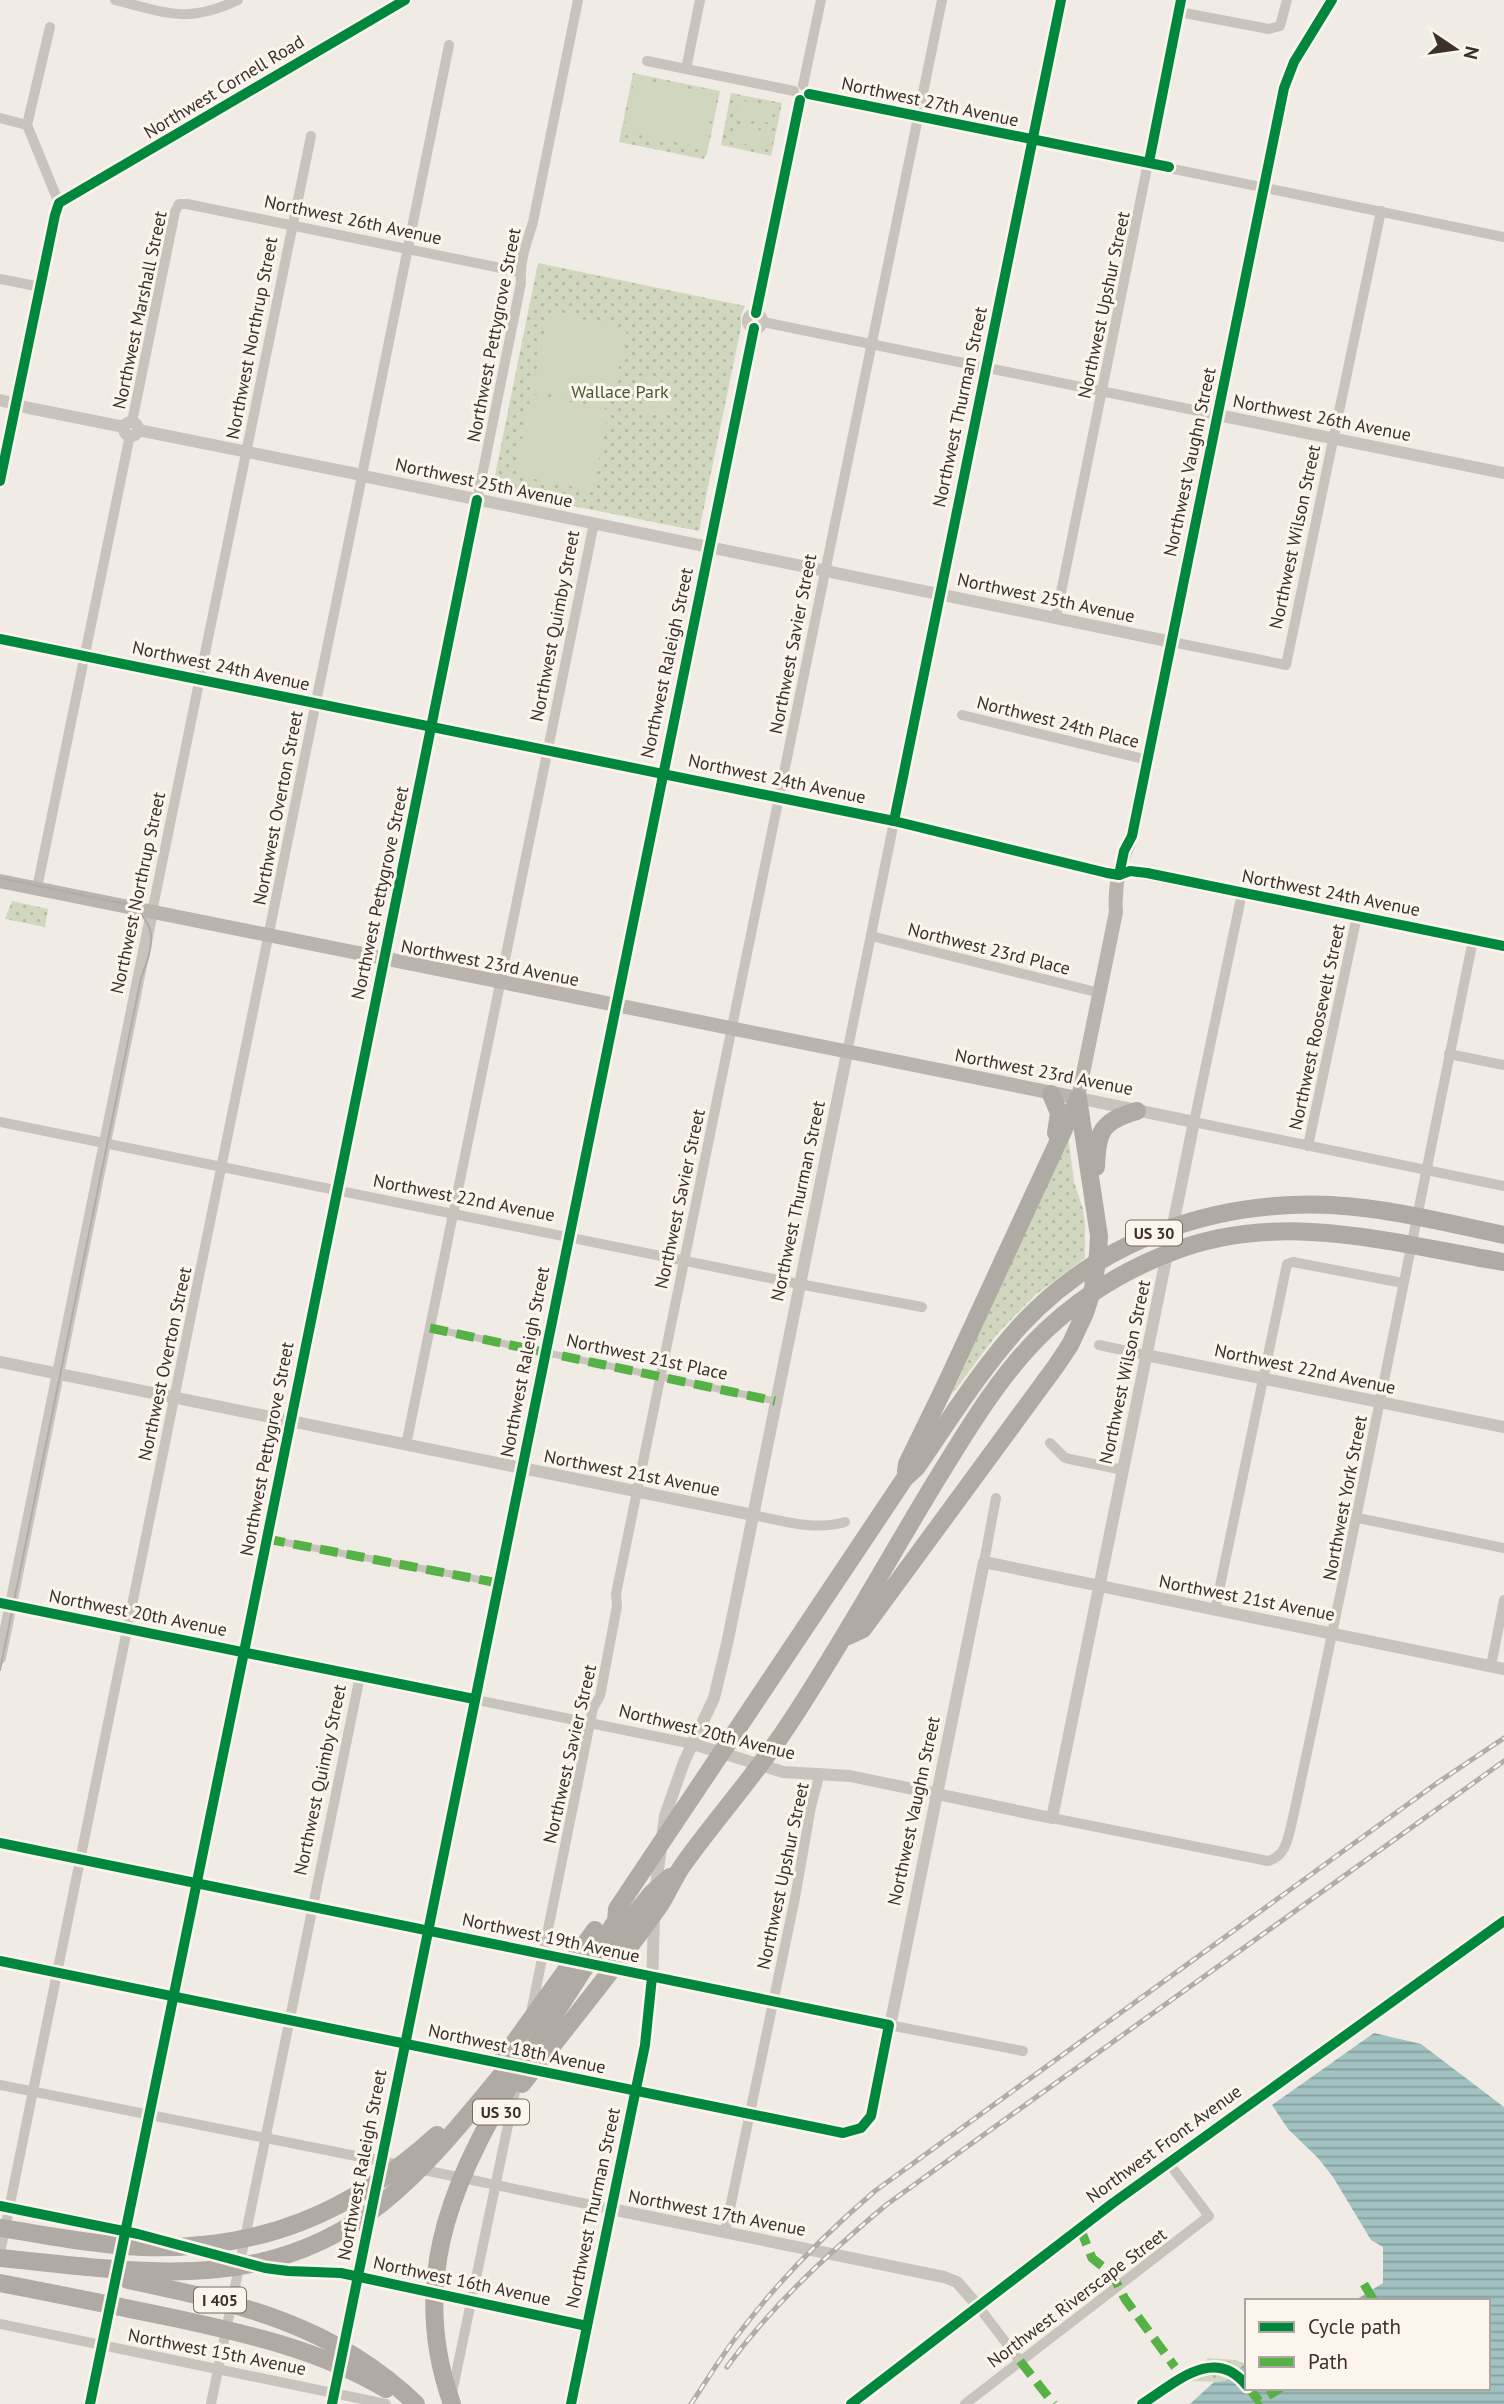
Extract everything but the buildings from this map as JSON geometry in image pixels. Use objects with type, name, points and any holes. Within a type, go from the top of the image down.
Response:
[{"type":"highway","points":[[1017,1231],[1031,1189],[1058,1126],[1059,1113],[1051,1094]]},
{"type":"highway","points":[[845,1638],[863,1629],[1009,1433],[1070,1345],[1085,1313],[1093,1288],[1099,1236],[1077,1098]]},
{"type":"highway","points":[[905,1478],[906,1464],[931,1417],[1077,1098]]},
{"type":"highway","points":[[1095,1209],[1097,1141],[1101,1132],[1114,1118],[1136,1111]]},
{"type":"highway","name":"US 30","points":[[453,2404],[438,2343],[435,2297],[438,2255],[454,2195],[486,2126],[549,2022],[616,1921],[617,1909],[905,1478],[917,1467],[999,1350],[1041,1305],[1099,1261],[1156,1232],[1224,1212],[1311,1205],[1381,1211],[1504,1235]]},
{"type":"highway","name":"US 30","points":[[453,2404],[438,2323],[438,2289],[444,2236],[462,2181],[497,2118],[662,1903],[683,1865],[793,1718],[845,1638],[933,1485],[976,1417],[1005,1376],[1046,1330],[1086,1297],[1146,1262],[1180,1249],[1233,1235],[1268,1231],[1335,1233],[1380,1238],[1504,1262]]},
{"type":"highway","points":[[0,2255],[147,2272],[206,2272],[289,2254],[348,2226],[382,2203],[429,2159],[652,1893],[683,1865]]},
{"type":"highway","points":[[0,2228],[120,2245],[206,2245],[289,2227],[335,2208],[388,2176],[452,2120],[503,2058],[606,1914],[617,1909]]},
{"type":"highway","name":"I 405","points":[[0,2255],[206,2297],[276,2317],[328,2339],[362,2359],[416,2404]]},
{"type":"highway","name":"I 405","points":[[0,2283],[200,2323],[291,2346],[345,2366],[407,2404]]},
{"type":"main road","name":"Northwest Cornell Road","points":[[60,203],[405,0]]},
{"type":"main road","name":"Northwest Vaughn Street","points":[[1077,1098],[1116,912],[1125,893],[1124,851],[1132,836],[1148,760],[1284,88],[1297,57],[1332,0]]},
{"type":"main road","points":[[0,481],[55,215],[60,203]]},
{"type":"main road","name":"Northwest 23rd Avenue","points":[[0,881],[1077,1098]]},
{"type":"main road","name":"Northwest Front Avenue","points":[[851,2404],[1168,2162],[1504,1921]]},
{"type":"street","points":[[116,0],[182,15],[209,12],[238,0]]},
{"type":"street","name":"Northwest Pettygrove Street","points":[[90,2404],[432,727],[521,283],[520,272],[533,222],[578,0]]},
{"type":"street","points":[[686,69],[700,0]]},
{"type":"street","name":"Northwest Raleigh Street","points":[[332,2404],[708,547],[758,321],[821,0]]},
{"type":"street","name":"Northwest Savier Street","points":[[453,2404],[471,2301],[593,1707],[600,1696],[617,1606],[616,1594],[683,1260],[942,0]]},
{"type":"street","name":"Northwest Thurman Street","points":[[571,2404],[649,2019],[655,1899],[665,1816],[673,1788],[717,1688],[1060,0]]},
{"type":"street","name":"Northwest Upshur Street","points":[[1056,617],[1181,0]]},
{"type":"street","points":[[1179,12],[1269,29],[1280,26],[1287,0]]},
{"type":"street","points":[[50,27],[27,125],[60,203]]},
{"type":"street","name":"Northwest Overton Street","points":[[0,2255],[5,2207],[34,2091],[449,45]]},
{"type":"street","name":"Northwest 27th Avenue","points":[[648,61],[1504,237]]},
{"type":"street","points":[[0,118],[27,125]]},
{"type":"street","name":"Northwest Northrup Street","points":[[0,1658],[5,1605],[59,1374],[311,136]]},
{"type":"street","name":"Northwest 26th Avenue","points":[[179,204],[520,272]]},
{"type":"street","name":"Northwest Marshall Street","points":[[37,888],[174,212],[179,204]]},
{"type":"street","name":"Northwest Wilson Street","points":[[1286,665],[1381,211]]},
{"type":"street","points":[[0,279],[41,287]]},
{"type":"street","name":"Northwest 26th Avenue","points":[[758,321],[1504,473]]},
{"type":"street","name":"Northwest 25th Avenue","points":[[0,400],[246,453],[1286,665]]},
{"type":"street","name":"Northwest Quimby Street","points":[[406,1445],[594,523]]},
{"type":"street","name":"Northwest 24th Avenue","points":[[0,639],[894,821],[1124,873],[1242,893],[1504,946]]},
{"type":"street","name":"Northwest 24th Place","points":[[962,715],[1148,760]]},
{"type":"street","name":"Northwest Wilson Street","points":[[1052,1818],[1242,893]]},
{"type":"street","name":"Northwest Roosevelt Street","points":[[1308,1146],[1357,916]]},
{"type":"street","name":"Northwest 23rd Place","points":[[871,936],[1100,993]]},
{"type":"street","name":"Northwest York Street","points":[[1281,1855],[1292,1822],[1333,1634],[1473,940]]},
{"type":"street","points":[[1449,1054],[1504,1065]]},
{"type":"street","name":"Northwest 23rd Avenue","points":[[1077,1098],[1504,1186]]},
{"type":"street","name":"Northwest 22nd Avenue","points":[[0,1122],[922,1307]]},
{"type":"street","points":[[1215,1610],[1287,1264],[1293,1262],[1402,1283]]},
{"type":"street","name":"Northwest 21st Place","points":[[430,1328],[775,1401]]},
{"type":"street","name":"Northwest 22nd Avenue","points":[[1099,1345],[1504,1427]]},
{"type":"street","name":"Northwest 21st Avenue","points":[[0,1362],[803,1525],[826,1526],[845,1522]]},
{"type":"street","points":[[1050,1443],[1065,1458],[1123,1470]]},
{"type":"street","name":"Northwest Vaughn Street","points":[[862,2128],[873,2109],[996,1498]]},
{"type":"street","points":[[1357,1518],[1504,1548]]},
{"type":"street","points":[[267,1539],[498,1583]]},
{"type":"street","name":"Northwest 21st Avenue","points":[[984,1562],[1497,1667]]},
{"type":"street","points":[[1497,1667],[1504,1600]]},
{"type":"street","name":"Northwest 20th Avenue","points":[[5,1605],[710,1747],[783,1772],[850,1776],[1268,1861],[1281,1855]]},
{"type":"street","name":"Northwest Quimby Street","points":[[211,2404],[360,1676]]},
{"type":"street","name":"Northwest Upshur Street","points":[[725,2232],[804,1838],[820,1773]]},
{"type":"street","name":"Northwest 19th Avenue","points":[[0,1843],[1023,2050]]},
{"type":"street","name":"Northwest 18th Avenue","points":[[0,1961],[843,2133],[862,2128]]},
{"type":"street","name":"Northwest 17th Avenue","points":[[0,2085],[944,2277],[957,2282],[1020,2361]]},
{"type":"street","name":"Northwest Riverscape Street","points":[[965,2404],[1209,2217],[1168,2162]]},
{"type":"street","name":"Northwest 16th Avenue","points":[[5,2207],[127,2232],[275,2269],[358,2276],[587,2326]]},
{"type":"street","name":"Northwest 15th Avenue","points":[[0,2324],[386,2404]]},
{"type":"green space","points":[[633,73],[720,91],[707,154],[703,159],[619,142]]},
{"type":"green space","points":[[635,78],[715,94],[705,148],[624,132]]},
{"type":"green space","points":[[731,93],[782,103],[771,156],[721,145]]},
{"type":"green space","points":[[739,100],[774,107],[771,123],[736,116]]},
{"type":"green space","points":[[734,125],[769,132],[765,148],[731,141]]},
{"type":"green space","name":"Wallace Park","points":[[538,263],[745,306],[741,315],[741,327],[699,531],[492,490]]},
{"type":"green space","points":[[554,313],[627,329],[610,407],[532,390],[548,317]]},
{"type":"green space","points":[[647,379],[674,384],[667,416],[641,411]]},
{"type":"green space","points":[[531,394],[609,410],[593,490],[524,477],[517,465]]},
{"type":"green space","points":[[12,901],[48,909],[45,927],[5,919]]},
{"type":"green space","points":[[1068,1134],[1074,1182],[1083,1209],[1085,1258],[1035,1295],[998,1333],[952,1394]]},
{"type":"green space","points":[[1208,2358],[1236,2360],[1245,2364],[1245,2389],[1227,2382],[1189,2381]]},
{"type":"green space","points":[[1247,2390],[1251,2390],[1281,2404]]},
{"type":"water","points":[[1374,2033],[1421,2044],[1504,2107],[1504,2404],[1190,2404],[1214,2382],[1226,2381],[1245,2364],[1245,2390],[1490,2390],[1490,2299],[1357,2299],[1383,2283],[1383,2247],[1371,2240],[1333,2177],[1288,2129],[1272,2105]]},
{"type":"tram line","points":[[0,878],[125,904],[144,918],[151,936],[0,1670]]},
{"type":"railway","points":[[691,2404],[733,2341],[771,2294],[821,2240],[875,2191],[1437,1783],[1504,1738]]},
{"type":"railway","points":[[727,2367],[763,2322],[802,2281],[886,2205],[1504,1761]]},
{"type":"marked path","points":[[430,1328],[775,1401]]},
{"type":"marked path","points":[[267,1539],[498,1583]]},
{"type":"marked path","points":[[1080,2228],[1092,2258],[1112,2274],[1125,2299],[1175,2367]]},
{"type":"marked path","points":[[1364,2284],[1373,2299]]},
{"type":"marked path","points":[[1020,2361],[1054,2404]]},
{"type":"marked path","points":[[1251,2390],[1259,2401],[1278,2390]]},
{"type":"cycle path","points":[[0,481],[59,203],[405,0]]},
{"type":"cycle path","points":[[894,821],[1061,0]]},
{"type":"cycle path","points":[[1149,162],[1181,0]]},
{"type":"cycle path","points":[[1119,875],[1124,851],[1132,836],[1284,88],[1294,62],[1332,0]]},
{"type":"cycle path","points":[[809,94],[1169,167]]},
{"type":"cycle path","points":[[756,313],[800,100]]},
{"type":"cycle path","points":[[332,2404],[754,328]]},
{"type":"cycle path","points":[[90,2404],[477,500]]},
{"type":"cycle path","points":[[0,639],[894,821],[1107,873],[1147,873],[1504,946]]},
{"type":"cycle path","points":[[0,1603],[474,1699]]},
{"type":"cycle path","points":[[0,1843],[889,2025],[871,2116],[861,2128],[843,2133],[0,1961]]},
{"type":"cycle path","points":[[851,2404],[1113,2203],[1504,1921]]},
{"type":"cycle path","points":[[571,2404],[645,2045],[652,1977]]},
{"type":"cycle path","points":[[0,2206],[138,2234],[265,2268],[341,2273],[587,2326]]},
{"type":"cycle path","points":[[1142,2404],[1181,2378],[1208,2368],[1221,2368],[1234,2374],[1245,2384]]}]
